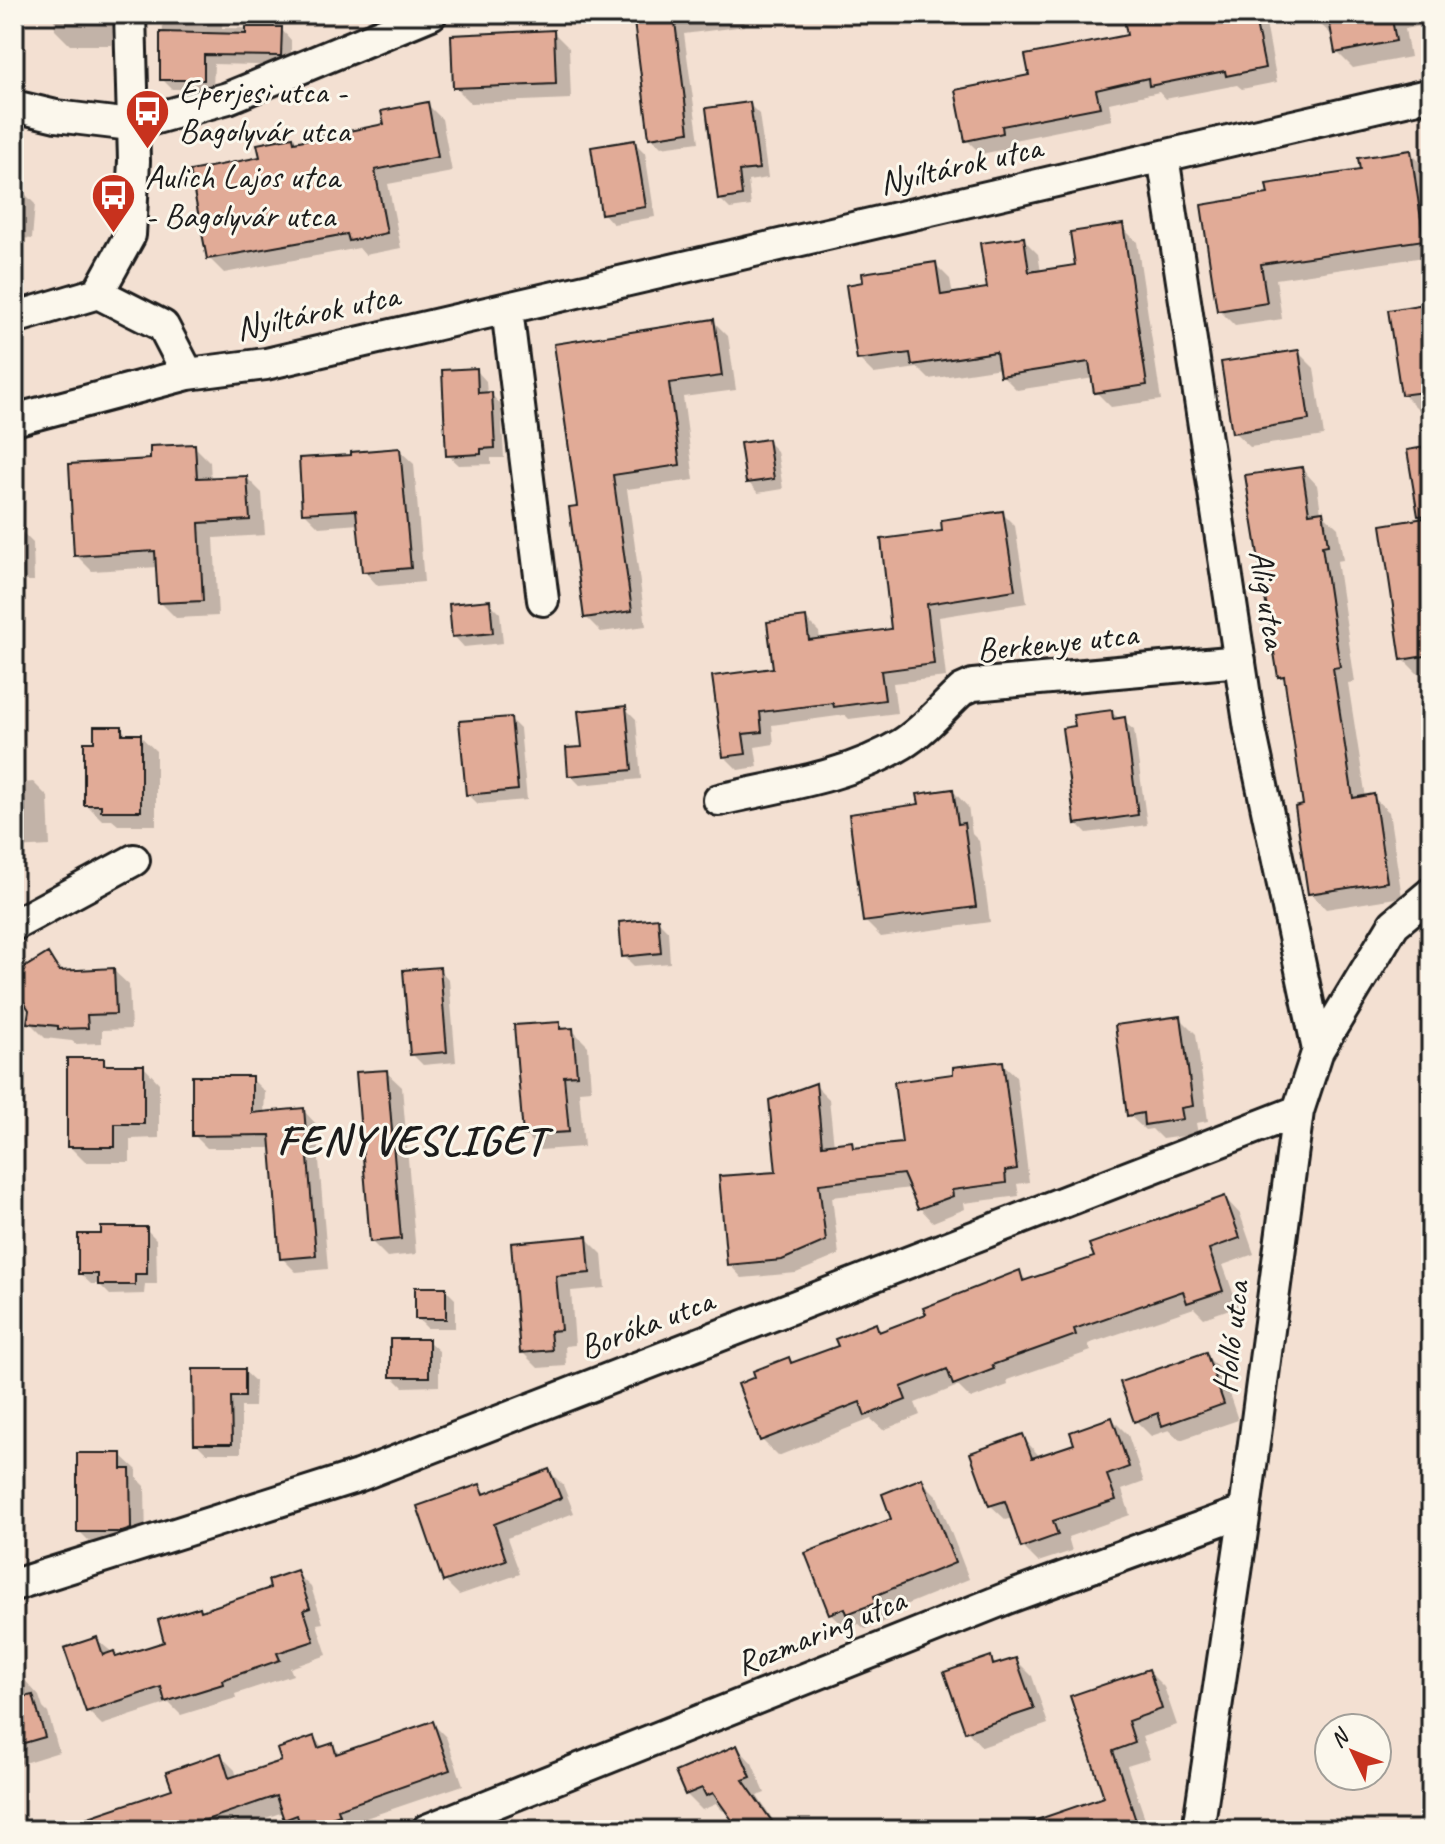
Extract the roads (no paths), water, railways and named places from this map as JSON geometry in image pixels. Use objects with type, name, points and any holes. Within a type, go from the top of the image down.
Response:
[{"type":"street","points":[[98,293],[130,235],[134,161],[130,14]]},
{"type":"street","points":[[14,106],[56,116],[131,125],[228,98],[431,14]]},
{"type":"street","name":"Nyíltárok utca","points":[[14,420],[188,374],[266,364],[1431,94]]},
{"type":"street","name":"Alig utca","points":[[1163,156],[1250,729],[1318,1050]]},
{"type":"street","points":[[14,318],[98,293],[163,326],[188,374]]},
{"type":"street","points":[[507,309],[543,600]]},
{"type":"street","name":"Berkenye utca","points":[[719,800],[831,774],[861,763],[904,743],[962,690],[973,685],[1240,661]]},
{"type":"street","points":[[14,925],[134,860]]},
{"type":"street","name":"Holló utca","points":[[1198,1830],[1245,1511],[1298,1111],[1318,1050],[1394,924],[1431,893]]},
{"type":"street","name":"Boróka utca","points":[[14,1585],[358,1476],[1298,1111]]},
{"type":"street","name":"Rozmaring utca","points":[[427,1830],[1007,1598],[1245,1511]]},
{"type":"place","name":"Eperjesi utca - Bagolyvár utca","points":[[148,150]]},
{"type":"place","name":"Aulich Lajos utca - Bagolyvár utca","points":[[114,235]]},
{"type":"district","name":"FENYVESLIGET","points":[[412,1139]]}]
